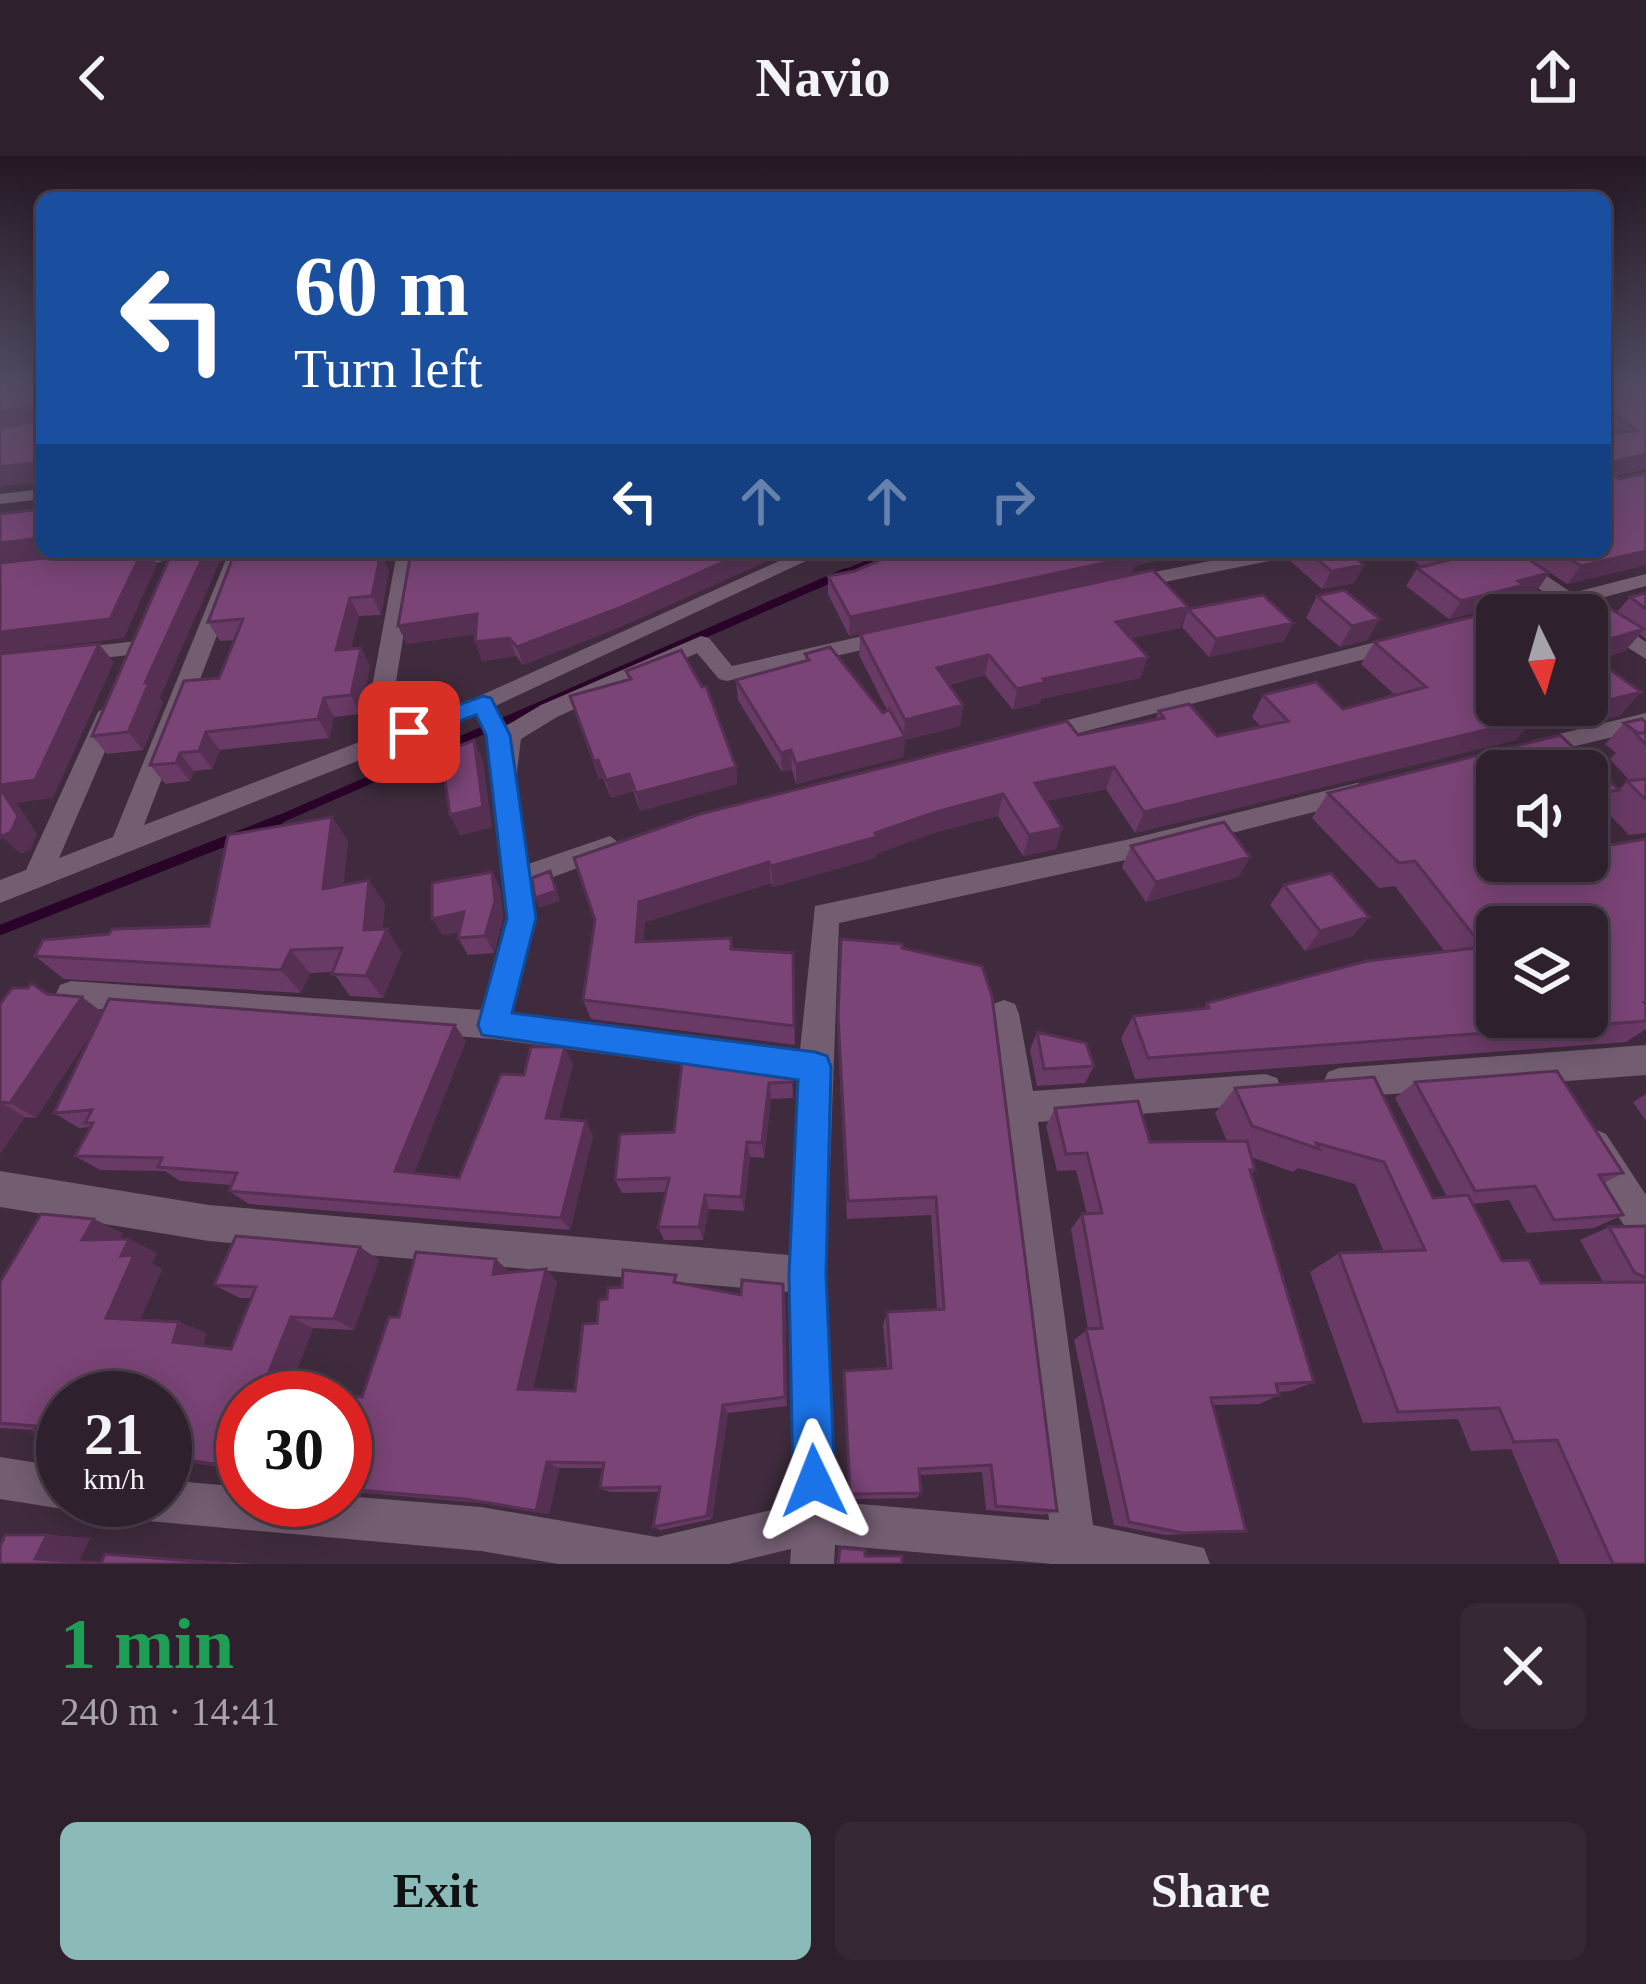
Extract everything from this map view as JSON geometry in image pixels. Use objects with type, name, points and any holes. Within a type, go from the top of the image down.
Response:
[{"type":"street","points":[[0,499],[36,495]]},
{"type":"street","points":[[88,563],[174,558]]},
{"type":"street","points":[[125,841],[237,558]]},
{"type":"street","points":[[373,746],[406,558]]},
{"type":"street","points":[[0,892],[483,704],[802,558]]},
{"type":"street","points":[[1092,591],[1254,558]]},
{"type":"street","points":[[1508,558],[1565,594]]},
{"type":"street","points":[[1592,594],[1646,580]]},
{"type":"street","points":[[1608,624],[1646,652]]},
{"type":"street","points":[[503,782],[509,735],[549,711],[701,644],[728,674],[911,632]]},
{"type":"street","points":[[1018,741],[1429,636]]},
{"type":"street","points":[[0,664],[133,659],[36,879]]},
{"type":"street","points":[[483,704],[498,735],[522,918],[494,1025]]},
{"type":"street","points":[[1527,750],[1646,721]]},
{"type":"street","points":[[814,1543],[807,1275],[825,914],[1130,849],[1377,788]]},
{"type":"street","points":[[516,879],[631,841]]},
{"type":"street","points":[[71,994],[494,1025],[815,1067]]},
{"type":"street","points":[[1004,1014],[1074,1544]]},
{"type":"street","points":[[1019,1108],[1646,1060]]},
{"type":"street","points":[[1543,1067],[1646,1227]]},
{"type":"street","points":[[0,1189],[209,1223],[807,1275]]},
{"type":"street","points":[[0,1478],[36,1484]]},
{"type":"street","points":[[192,1504],[482,1529],[657,1559],[814,1543],[1074,1544],[1187,1564]]},
{"type":"building","points":[[0,450],[36,450],[36,463],[0,467]]},
{"type":"building","points":[[1611,450],[1646,450],[1646,454],[1614,462],[1613,474],[1619,479],[1646,473],[1646,551],[1581,566],[1568,558],[1611,558]]},
{"type":"building","points":[[36,510],[36,539],[0,543],[0,514]]},
{"type":"building","points":[[139,558],[110,619],[0,632],[0,563]]},
{"type":"building","points":[[169,558],[202,558],[128,732],[92,736]]},
{"type":"building","points":[[233,558],[380,558],[372,596],[350,598],[336,650],[361,648],[351,695],[324,698],[318,719],[206,732],[199,751],[180,753],[176,763],[150,765],[184,681],[219,678],[243,619],[208,622]]},
{"type":"building","points":[[410,558],[732,558],[517,647],[509,638],[475,642],[477,614],[398,626]]},
{"type":"building","points":[[885,558],[1128,558],[850,617],[828,576]]},
{"type":"building","points":[[1316,558],[1356,558],[1364,565],[1331,571]]},
{"type":"building","points":[[1446,558],[1527,558],[1549,573],[1518,581],[1524,585],[1461,601],[1417,568]]},
{"type":"building","points":[[1153,570],[1188,607],[1116,622],[1148,657],[1017,689],[989,655],[937,668],[963,705],[905,720],[860,634]]},
{"type":"building","points":[[1344,590],[1380,619],[1352,626],[1317,596]]},
{"type":"building","points":[[1646,593],[1646,609],[1630,597]]},
{"type":"building","points":[[1263,595],[1293,623],[1216,639],[1188,609]]},
{"type":"building","points":[[1608,607],[1644,629],[1608,640]]},
{"type":"building","points":[[1476,616],[1476,726],[1502,726],[1144,812],[1114,767],[1035,783],[1062,828],[1029,835],[1003,794],[936,812],[875,833],[877,837],[771,866],[769,862],[639,902],[636,942],[731,938],[731,949],[793,953],[794,1026],[583,1000],[595,920],[574,858],[700,814],[1067,721],[1078,735],[1164,718],[1159,711],[1189,704],[1217,736],[1288,721],[1263,695],[1316,682],[1343,709],[1426,687],[1374,642]]},
{"type":"building","points":[[99,644],[35,780],[0,785],[0,654]]},
{"type":"building","points":[[830,647],[883,713],[889,709],[905,737],[796,764],[791,750],[781,753],[736,680],[809,660],[805,654]]},
{"type":"building","points":[[681,650],[702,687],[706,686],[736,767],[636,793],[629,774],[606,780],[570,696],[631,679],[626,671]]},
{"type":"building","points":[[1608,668],[1641,692],[1608,700]]},
{"type":"building","points":[[1642,719],[1645,733],[1624,723]]},
{"type":"building","points":[[1560,735],[1576,750],[1500,750]]},
{"type":"building","points":[[474,740],[483,807],[450,815],[441,753]]},
{"type":"building","points":[[1476,756],[1476,882],[1608,882],[1608,845],[1646,839],[1646,1021],[1608,1024],[1608,906],[1476,906],[1476,938],[1415,861],[1399,863],[1328,793]]},
{"type":"building","points":[[1646,779],[1646,800],[1627,781]]},
{"type":"building","points":[[0,788],[18,816],[11,832],[2,836],[0,833]]},
{"type":"building","points":[[332,817],[323,889],[369,880],[364,930],[387,929],[366,976],[332,974],[342,948],[291,950],[281,970],[35,956],[43,940],[109,934],[112,929],[209,926],[228,835]]},
{"type":"building","points":[[1224,822],[1250,857],[1156,882],[1131,846]]},
{"type":"building","points":[[550,871],[556,891],[535,898],[532,878]]},
{"type":"building","points":[[492,872],[495,901],[485,936],[458,938],[464,912],[432,919],[432,883]]},
{"type":"building","points":[[1331,873],[1369,917],[1320,931],[1284,885]]},
{"type":"building","points":[[841,939],[902,944],[902,948],[982,966],[992,996],[1057,1511],[996,1506],[991,1465],[919,1469],[921,1493],[850,1494],[844,1371],[891,1368],[887,1312],[944,1309],[936,1197],[848,1201],[838,1016]]},
{"type":"building","points":[[1476,948],[1476,1034],[1148,1058],[1133,1016],[1209,1008],[1207,1003],[1367,961]]},
{"type":"building","points":[[31,983],[47,994],[82,997],[10,1103],[0,1102],[0,1004],[12,988],[28,988]]},
{"type":"building","points":[[109,999],[455,1025],[395,1171],[459,1178],[501,1074],[524,1075],[531,1047],[565,1047],[546,1118],[586,1121],[561,1218],[229,1191],[237,1173],[158,1167],[162,1158],[75,1156],[93,1123],[85,1123],[92,1110],[54,1113]]},
{"type":"building","points":[[1037,1032],[1086,1043],[1094,1066],[1044,1069]]},
{"type":"building","points":[[683,1053],[792,1068],[792,1082],[769,1083],[762,1143],[747,1142],[741,1197],[705,1195],[699,1227],[658,1227],[669,1178],[615,1180],[620,1134],[674,1132]]},
{"type":"building","points":[[1557,1071],[1623,1173],[1599,1175],[1623,1215],[1554,1220],[1535,1186],[1475,1191],[1415,1082]]},
{"type":"building","points":[[1374,1077],[1433,1198],[1468,1195],[1502,1261],[1529,1260],[1541,1283],[1646,1282],[1646,1564],[1613,1564],[1557,1440],[1514,1442],[1499,1408],[1398,1412],[1339,1253],[1425,1250],[1384,1162],[1316,1143],[1319,1149],[1252,1126],[1235,1088]]},
{"type":"building","points":[[1138,1101],[1150,1142],[1247,1141],[1255,1170],[1250,1170],[1314,1382],[1276,1384],[1279,1395],[1211,1398],[1246,1531],[1183,1533],[1129,1522],[1086,1329],[1102,1328],[1082,1214],[1102,1213],[1087,1153],[1066,1154],[1055,1108]]},
{"type":"building","points":[[41,1214],[94,1219],[82,1240],[129,1239],[121,1256],[134,1255],[106,1318],[179,1322],[173,1342],[231,1349],[256,1287],[214,1285],[236,1236],[360,1247],[334,1319],[291,1317],[269,1371],[216,1371],[216,1464],[192,1461],[192,1371],[36,1371],[36,1426],[0,1423],[0,1282]]},
{"type":"building","points":[[1646,1226],[1646,1278],[1634,1272],[1609,1227]]},
{"type":"building","points":[[416,1252],[496,1259],[493,1274],[546,1269],[518,1389],[575,1391],[583,1324],[597,1323],[599,1300],[607,1299],[608,1288],[622,1287],[623,1270],[676,1275],[674,1282],[741,1295],[742,1280],[783,1284],[785,1397],[723,1405],[707,1516],[653,1527],[660,1487],[600,1488],[604,1463],[547,1462],[536,1511],[372,1491],[371,1371],[389,1317],[399,1317]]},
{"type":"building","points":[[5,1535],[47,1535],[35,1559],[101,1563],[105,1554],[228,1564],[0,1564]]},
{"type":"building","points":[[840,1548],[865,1550],[865,1556],[902,1556],[902,1564],[838,1564]]},
{"type":"waterway","points":[[842,574],[880,558]]},
{"type":"waterway","points":[[842,574],[846,572]]},
{"type":"waterway","points":[[271,823],[842,574]]},
{"type":"waterway","points":[[0,930],[279,820]]},
{"type":"route","points":[[409,732],[483,704],[498,735],[522,918],[494,1025],[815,1067],[807,1275],[814,1481]]}]
